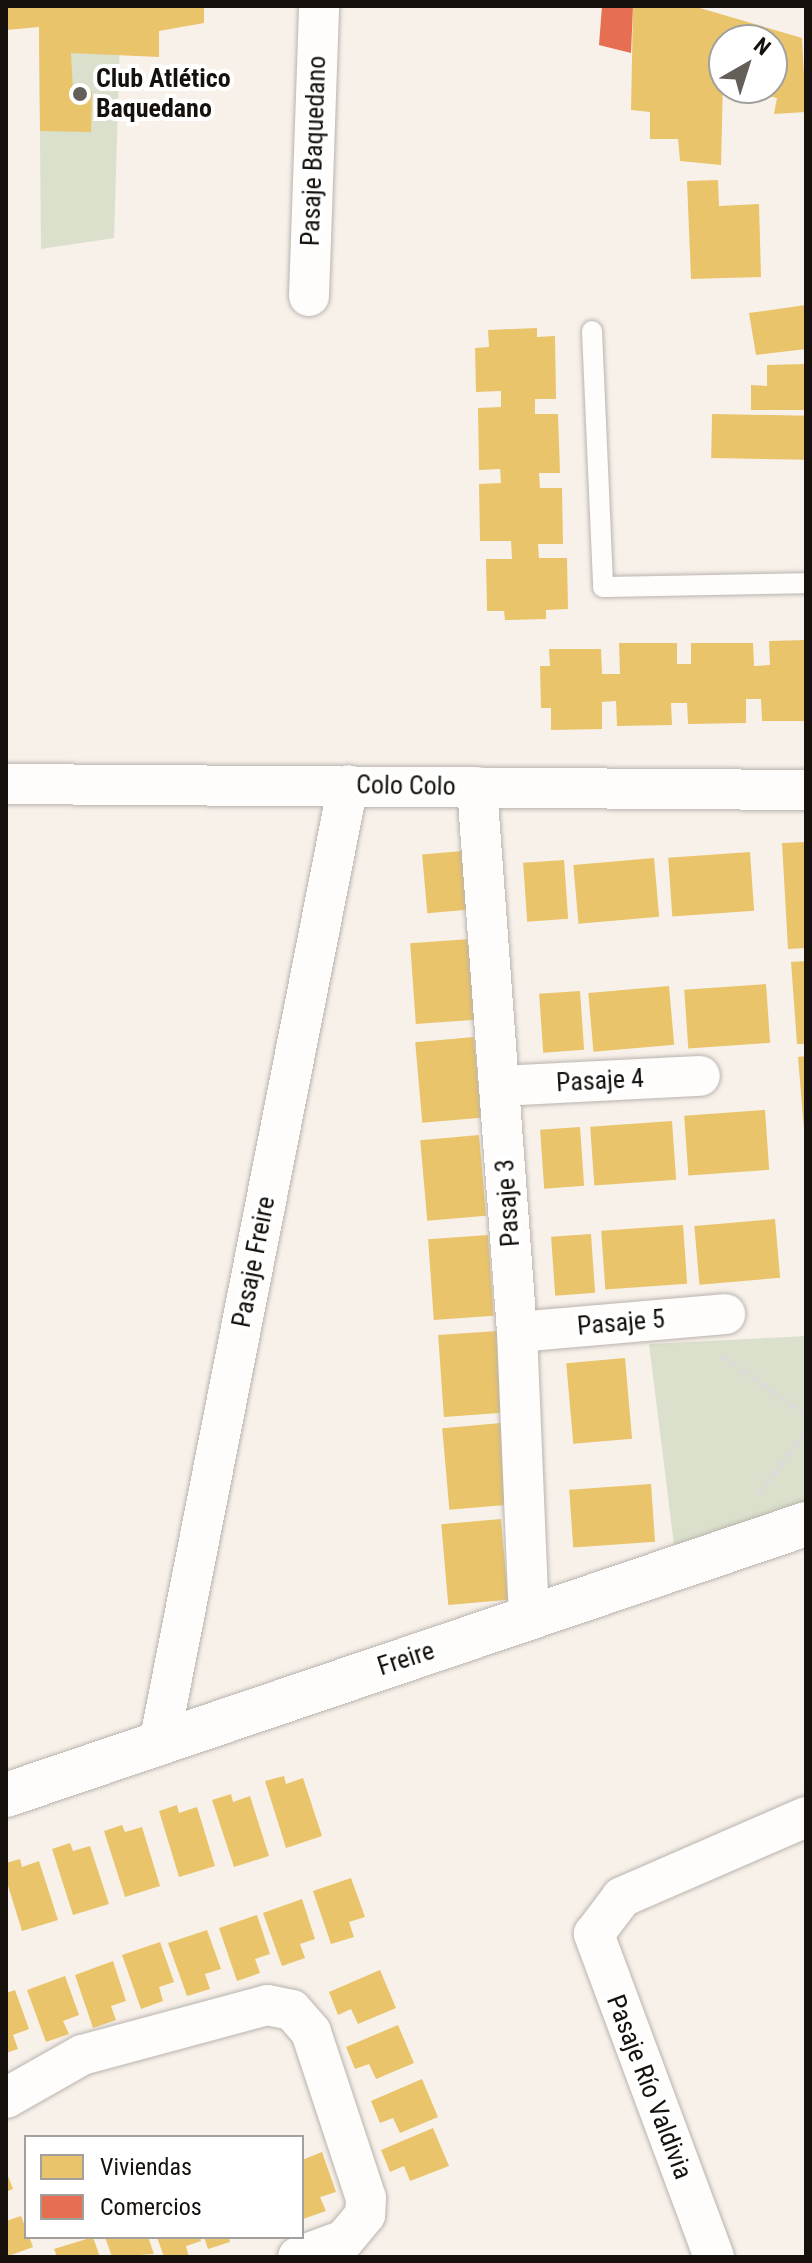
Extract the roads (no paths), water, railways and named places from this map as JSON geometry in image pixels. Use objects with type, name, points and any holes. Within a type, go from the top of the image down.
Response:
[{"type":"street","name":"Pasaje Baquedano","points":[[309,296],[319,6]]},
{"type":"street","name":"Colo Colo","points":[[6,784],[806,790]]},
{"type":"street","name":"Pasaje Freire","points":[[160,1739],[348,785]]},
{"type":"street","name":"Pasaje 3","points":[[477,787],[517,1332],[529,1620]]},
{"type":"street","name":"Pasaje 4","points":[[500,1086],[700,1076]]},
{"type":"street","name":"Pasaje 5","points":[[517,1332],[725,1314]]},
{"type":"street","name":"Freire","points":[[6,1795],[160,1739],[529,1620],[806,1524]]},
{"type":"street","name":"Pasaje Río Valdivia","points":[[714,2257],[598,1954],[601,1916],[622,1897],[806,1817]]},
{"type":"street","points":[[6,2098],[82,2055],[267,2005],[292,2010],[311,2032],[366,2198],[356,2228],[298,2257]]},
{"type":"lane","points":[[592,331],[603,587],[806,583]]},
{"type":"place","name":"Club Atlético Baquedano","points":[[80,94]]}]
